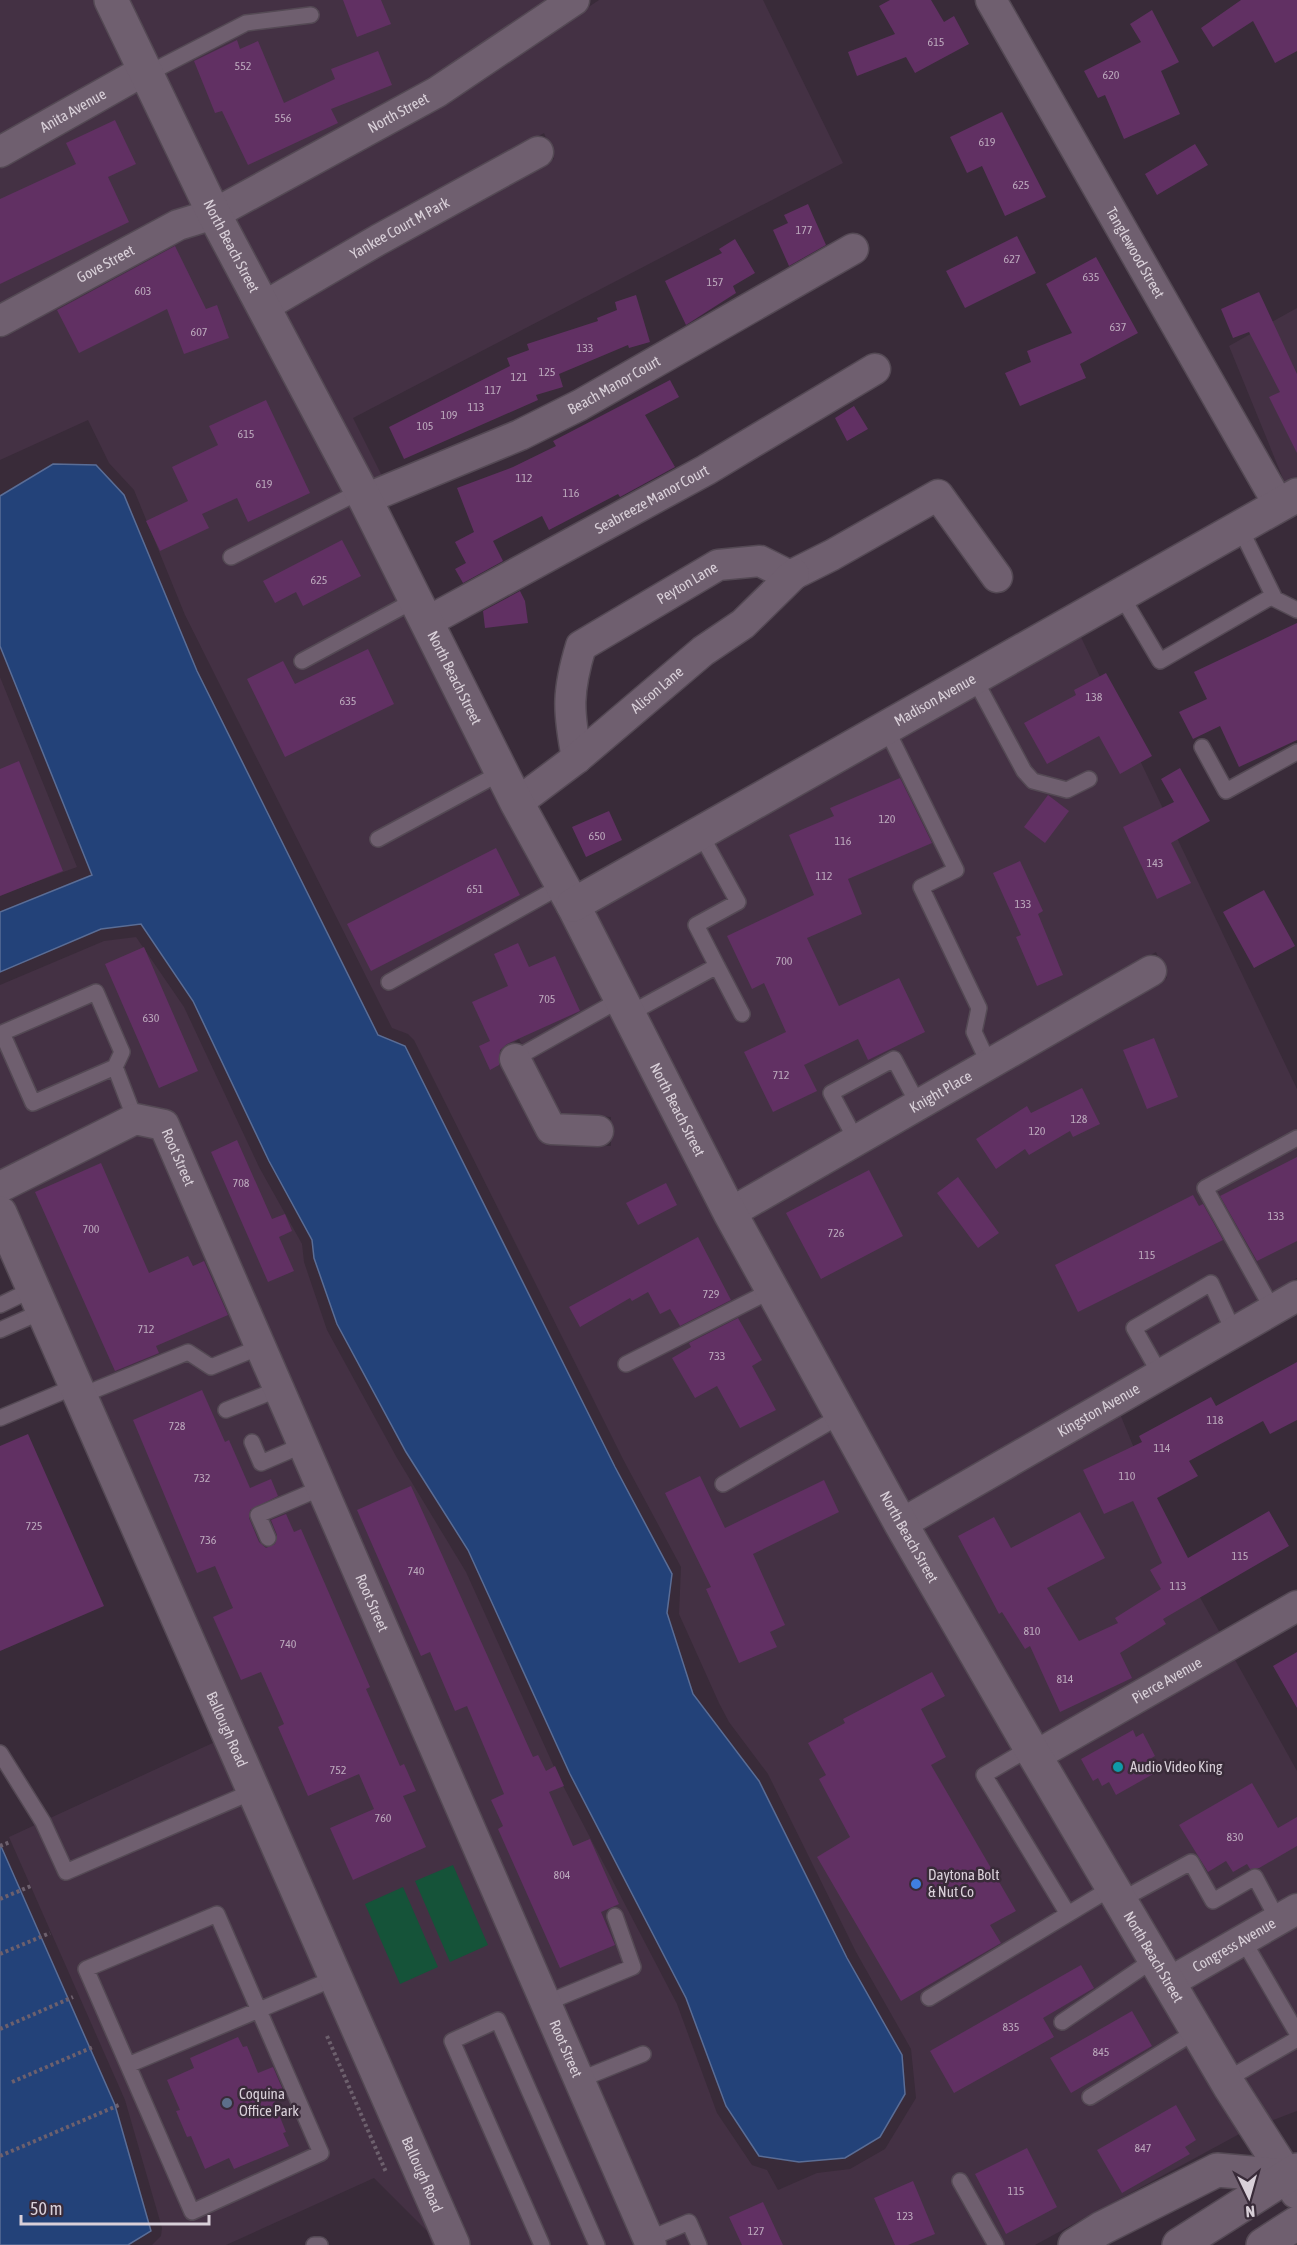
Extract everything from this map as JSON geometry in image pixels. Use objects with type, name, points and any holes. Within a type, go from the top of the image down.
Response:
[{"type":"street","name":"North Beach Street","points":[[111,0],[214,214],[363,495],[502,772],[568,895],[730,1213],[902,1524],[1033,1752],[1227,2080],[1294,2179]]},
{"type":"street","name":"North Street","points":[[214,214],[437,92],[574,0]]},
{"type":"street","name":"Tanglewood Street","points":[[991,0],[1288,500]]},
{"type":"street","name":"Anita Avenue","points":[[0,152],[146,72]]},
{"type":"street","name":"Yankee Court M Park","points":[[263,307],[378,240],[538,152]]},
{"type":"street","name":"Gove Street","points":[[0,321],[178,225],[214,214]]},
{"type":"street","name":"Beach Manor Court","points":[[363,495],[520,435],[580,405],[853,249]]},
{"type":"street","name":"Seabreeze Manor Court","points":[[421,611],[706,470],[875,369]]},
{"type":"street","points":[[794,574],[938,495],[997,577]]},
{"type":"street","name":"Madison Avenue","points":[[568,895],[700,833],[1288,500]]},
{"type":"street","name":"Peyton Lane","points":[[577,758],[569,713],[571,679],[581,646],[718,565],[760,561],[790,576],[794,574]]},
{"type":"street","name":"Alison Lane","points":[[518,803],[577,758],[703,651],[742,624],[794,574]]},
{"type":"street","name":"Knight Place","points":[[730,1213],[1151,971]]},
{"type":"street","points":[[513,1060],[551,1129],[598,1131]]},
{"type":"street","points":[[0,1187],[135,1119]]},
{"type":"street","name":"Root Street","points":[[135,1119],[164,1125],[650,2242]]},
{"type":"street","name":"Ballough Road","points":[[0,1213],[453,2245]]},
{"type":"street","name":"Kingston Avenue","points":[[902,1524],[1285,1303]]},
{"type":"street","name":"Pierce Avenue","points":[[1033,1752],[1297,1606]]},
{"type":"street","name":"Congress Avenue","points":[[1163,1970],[1243,1940],[1288,1915]]},
{"type":"street","points":[[1075,2245],[1102,2228],[1217,2170],[1294,2179]]},
{"type":"street","points":[[1179,2245],[1294,2179]]},
{"type":"street","points":[[1263,2245],[1297,2223]]},
{"type":"lane","points":[[146,72],[246,24],[311,15]]},
{"type":"lane","points":[[231,557],[363,495]]},
{"type":"lane","points":[[1240,528],[1275,599]]},
{"type":"lane","points":[[1121,595],[1160,661],[1271,597],[1297,610]]},
{"type":"lane","points":[[302,661],[421,611]]},
{"type":"lane","points":[[974,678],[1024,771],[1033,781],[1067,790],[1089,778]]},
{"type":"lane","points":[[886,728],[956,870],[921,887],[979,1008],[974,1032],[989,1064]]},
{"type":"lane","points":[[1202,747],[1226,791],[1297,752]]},
{"type":"lane","points":[[378,839],[502,772]]},
{"type":"lane","points":[[700,833],[738,902],[696,925],[742,1014]]},
{"type":"lane","points":[[389,982],[568,895]]},
{"type":"lane","points":[[513,1060],[717,966]]},
{"type":"lane","points":[[116,1067],[33,1103],[2,1033],[96,992],[122,1052],[116,1067],[135,1119]]},
{"type":"lane","points":[[856,1140],[831,1093],[894,1059],[918,1104]]},
{"type":"lane","points":[[1285,1303],[1205,1188],[1297,1138]]},
{"type":"lane","points":[[1160,1374],[1134,1328],[1211,1283],[1234,1332]]},
{"type":"lane","points":[[626,1364],[772,1290]]},
{"type":"lane","points":[[0,1305],[38,1300]]},
{"type":"lane","points":[[0,1330],[38,1300]]},
{"type":"lane","points":[[0,1418],[188,1352],[211,1368],[260,1347]]},
{"type":"lane","points":[[226,1410],[279,1389]]},
{"type":"lane","points":[[723,1484],[842,1415]]},
{"type":"lane","points":[[252,1442],[261,1463],[303,1445]]},
{"type":"lane","points":[[268,1538],[258,1515],[321,1488]]},
{"type":"lane","points":[[1033,1752],[984,1775],[1068,1914]]},
{"type":"lane","points":[[0,1753],[43,1822],[66,1872],[254,1791]]},
{"type":"lane","points":[[929,1998],[1068,1914],[1191,1862],[1213,1901],[1255,1877],[1288,1915]]},
{"type":"lane","points":[[217,1914],[321,2153],[192,2212],[128,2065],[86,1969],[217,1914]]},
{"type":"lane","points":[[546,2003],[633,1967],[615,1916]]},
{"type":"lane","points":[[1243,1940],[1297,2033]]},
{"type":"lane","points":[[1062,2022],[1163,1970]]},
{"type":"lane","points":[[128,2065],[336,1978]]},
{"type":"lane","points":[[542,2245],[452,2041],[498,2020],[597,2245]]},
{"type":"lane","points":[[1090,2097],[1198,2030]]},
{"type":"lane","points":[[1227,2080],[1297,2039]]},
{"type":"lane","points":[[579,2080],[643,2054]]},
{"type":"lane","points":[[960,2181],[996,2245]]},
{"type":"lane","points":[[650,2242],[689,2222],[699,2245]]},
{"type":"lane","points":[[314,2245],[319,2243],[320,2245]]},
{"type":"path","points":[[0,1846],[10,1842]]},
{"type":"path","points":[[0,1899],[31,1886]]},
{"type":"path","points":[[0,1954],[50,1933]]},
{"type":"path","points":[[0,2029],[73,1997]]},
{"type":"path","points":[[12,2082],[93,2047]]},
{"type":"path","points":[[0,2156],[119,2105]]},
{"type":"shaded area","points":[[0,0],[97,0],[128,64],[0,136]]},
{"type":"shaded area","points":[[126,0],[549,0],[430,79],[220,195]]},
{"type":"shaded area","points":[[599,0],[763,0],[843,163],[353,418],[382,476],[370,481],[281,313],[554,159],[544,133],[372,227],[268,288],[232,220],[442,105]]},
{"type":"shaded area","points":[[140,89],[195,205],[0,305],[0,169]]},
{"type":"shaded area","points":[[208,231],[1243,2132],[1035,2245],[665,2245],[175,1119],[0,1171],[0,985],[104,941],[136,937],[184,1007],[259,1167],[302,1244],[304,1262],[327,1330],[397,1458],[466,1572],[560,1780],[677,2004],[717,2113],[752,2165],[767,2170],[778,2190],[817,2173],[850,2169],[885,2149],[916,2098],[911,2049],[856,1952],[768,1774],[729,1722],[719,1703],[679,1614],[681,1567],[624,1461],[414,1040],[408,1034],[392,1028],[185,615],[134,490],[109,463],[88,420],[0,460],[0,338],[182,239]],"holes":[[[519,1039],[559,1114],[611,1117],[611,1146],[551,1143],[540,1136],[498,1053]]]},
{"type":"shaded area","points":[[1297,308],[1297,479],[1286,486],[1229,346]]},
{"type":"shaded area","points":[[1080,635],[1297,1089],[1297,1278],[906,1505],[748,1219],[1167,978],[1156,952],[735,1194],[591,911]]},
{"type":"shaded area","points":[[0,677],[77,867],[0,895]]},
{"type":"shaded area","points":[[137,1134],[155,1138],[637,2245],[467,2245],[8,1199]]},
{"type":"shaded area","points":[[1120,1414],[1183,1567],[1220,1633],[1039,1737],[920,1530]]},
{"type":"shaded area","points":[[1234,1658],[1297,1771],[1297,1893],[1174,1963],[1053,1761]]},
{"type":"shaded area","points":[[217,1741],[439,2245],[432,2245],[427,2231],[374,2178],[226,2245],[152,2245],[161,2236],[162,2228],[125,2100],[9,1837]]},
{"type":"shaded area","points":[[1297,1926],[1297,2111],[1268,2122],[1188,1988]]},
{"type":"green space","points":[[453,1865],[488,1945],[450,1962],[415,1881]]},
{"type":"green space","points":[[403,1887],[438,1967],[400,1984],[365,1904]]},
{"type":"water","points":[[53,464],[96,465],[124,495],[197,671],[378,1035],[405,1046],[615,1467],[672,1574],[667,1613],[693,1694],[759,1781],[847,1958],[902,2055],[905,2094],[880,2137],[845,2158],[799,2162],[759,2156],[726,2106],[686,1998],[570,1774],[468,1550],[406,1452],[337,1324],[314,1258],[312,1240],[269,1161],[193,1001],[141,924],[101,929],[0,972],[0,912],[92,875],[0,646],[0,496]]},
{"type":"water","points":[[0,1844],[115,2105],[151,2231],[128,2245],[0,2245]]},
{"type":"building","points":[[343,0],[381,0],[391,24],[357,37]]},
{"type":"building","points":[[890,0],[931,0],[944,22],[954,16],[969,44],[915,73],[906,57],[857,76],[848,52],[895,34],[879,6]]},
{"type":"building","points":[[1241,0],[1297,0],[1297,51],[1275,63],[1253,21],[1213,47],[1201,28]]},
{"type":"building","points":[[1152,10],[1179,62],[1161,71],[1180,114],[1124,139],[1105,95],[1098,98],[1084,71],[1141,42],[1130,24]]},
{"type":"building","points":[[237,40],[240,49],[258,41],[284,103],[335,79],[331,69],[378,51],[392,85],[331,109],[338,123],[248,165],[222,111],[215,113],[194,61]]},
{"type":"building","points":[[1002,112],[1046,197],[1005,216],[982,166],[967,173],[950,137]]},
{"type":"building","points":[[115,120],[136,164],[108,177],[129,222],[0,284],[0,199],[76,164],[66,143]]},
{"type":"building","points":[[1195,144],[1208,165],[1157,195],[1145,174]]},
{"type":"building","points":[[808,204],[826,245],[789,266],[773,230],[788,223],[784,215]]},
{"type":"building","points":[[1017,236],[1036,273],[965,308],[946,271]]},
{"type":"building","points":[[735,239],[755,273],[733,286],[736,293],[686,325],[665,281],[722,253],[719,249]]},
{"type":"building","points":[[175,246],[206,309],[217,305],[229,338],[184,354],[167,309],[79,353],[57,310]]},
{"type":"building","points":[[1096,257],[1138,333],[1080,364],[1086,378],[1020,406],[1005,373],[1031,362],[1027,351],[1072,333],[1046,284]]},
{"type":"building","points":[[1259,292],[1297,374],[1297,453],[1269,397],[1280,392],[1249,332],[1233,338],[1221,309]]},
{"type":"building","points":[[636,295],[650,342],[629,348],[628,345],[559,374],[563,387],[536,395],[538,400],[404,459],[389,427],[510,366],[507,358],[529,350],[527,344],[598,321],[597,318],[617,310],[615,302]]},
{"type":"building","points":[[670,380],[679,397],[645,415],[675,467],[620,497],[618,494],[549,530],[542,516],[493,541],[503,561],[463,583],[455,569],[466,563],[455,542],[474,532],[457,488],[513,467],[556,446],[553,441]]},
{"type":"building","points":[[266,400],[310,493],[248,522],[237,498],[202,514],[209,528],[160,551],[146,521],[188,501],[172,467],[218,445],[209,426]]},
{"type":"building","points":[[854,406],[868,429],[847,441],[835,418]]},
{"type":"building","points":[[342,540],[361,576],[303,606],[296,592],[275,603],[263,581]]},
{"type":"building","points":[[520,591],[525,601],[528,623],[485,628],[483,611]]},
{"type":"building","points":[[1297,623],[1297,740],[1239,767],[1220,726],[1193,739],[1179,712],[1207,699],[1194,672]]},
{"type":"building","points":[[368,649],[394,704],[285,757],[247,679],[283,661],[295,684]]},
{"type":"building","points":[[1106,673],[1152,756],[1120,774],[1099,736],[1047,764],[1024,723],[1076,695],[1074,690]]},
{"type":"building","points":[[19,761],[63,871],[0,896],[0,769]]},
{"type":"building","points":[[1180,768],[1210,821],[1171,843],[1191,883],[1157,899],[1123,827],[1174,802],[1161,779]]},
{"type":"building","points":[[900,778],[932,843],[848,879],[862,914],[807,938],[839,1006],[899,978],[925,1032],[868,1060],[858,1039],[804,1065],[817,1091],[773,1112],[744,1052],[786,1032],[764,983],[752,989],[727,936],[814,895],[789,835],[834,816],[830,808]]},
{"type":"building","points":[[1048,795],[1069,811],[1045,843],[1024,827]]},
{"type":"building","points":[[609,811],[622,840],[586,857],[572,827]]},
{"type":"building","points":[[496,848],[520,895],[371,971],[347,924]]},
{"type":"building","points":[[1020,861],[1043,911],[1038,914],[1063,975],[1037,986],[1016,937],[1021,935],[993,873]]},
{"type":"building","points":[[1264,890],[1295,946],[1254,968],[1223,912]]},
{"type":"building","points":[[518,943],[529,967],[555,956],[580,1011],[507,1044],[500,1050],[499,1065],[490,1070],[479,1046],[490,1041],[472,1002],[508,986],[494,954]]},
{"type":"building","points":[[144,947],[198,1071],[159,1088],[105,964]]},
{"type":"building","points":[[1154,1038],[1178,1097],[1147,1109],[1123,1050]]},
{"type":"building","points":[[1082,1088],[1100,1124],[1073,1137],[1070,1131],[1029,1155],[1025,1149],[996,1169],[976,1139],[1027,1106],[1031,1113]]},
{"type":"building","points":[[237,1140],[272,1219],[285,1214],[292,1231],[279,1237],[294,1271],[268,1282],[211,1152]]},
{"type":"building","points":[[1297,1157],[1297,1241],[1257,1261],[1220,1196]]},
{"type":"building","points":[[101,1163],[149,1273],[188,1256],[193,1266],[204,1261],[228,1315],[156,1346],[159,1353],[115,1371],[35,1192]]},
{"type":"building","points":[[869,1170],[903,1236],[821,1279],[786,1213]]},
{"type":"building","points":[[958,1177],[999,1233],[978,1248],[937,1193]]},
{"type":"building","points":[[666,1183],[677,1205],[638,1225],[626,1203]]},
{"type":"building","points":[[1193,1195],[1199,1206],[1203,1204],[1223,1240],[1078,1312],[1055,1265]]},
{"type":"building","points":[[698,1237],[731,1300],[680,1326],[670,1309],[660,1314],[648,1292],[632,1301],[630,1298],[580,1327],[569,1307]]},
{"type":"building","points":[[738,1318],[762,1360],[752,1366],[776,1410],[740,1428],[717,1386],[695,1398],[672,1358],[691,1347],[689,1343]]},
{"type":"building","points":[[1297,1362],[1297,1420],[1270,1434],[1263,1421],[1189,1461],[1198,1476],[1157,1498],[1188,1558],[1269,1511],[1289,1546],[1163,1619],[1166,1624],[1120,1653],[1132,1678],[1060,1712],[1030,1646],[1025,1649],[1002,1612],[999,1614],[958,1536],[994,1517],[1011,1548],[1080,1512],[1105,1558],[1047,1588],[1079,1641],[1118,1623],[1115,1618],[1161,1589],[1150,1570],[1162,1563],[1133,1501],[1104,1514],[1083,1470],[1142,1442],[1139,1436],[1211,1397],[1216,1406]]},
{"type":"building","points":[[202,1390],[225,1442],[229,1440],[250,1488],[271,1479],[278,1496],[250,1510],[249,1518],[259,1542],[266,1548],[275,1544],[277,1535],[271,1520],[286,1514],[294,1532],[301,1529],[370,1687],[366,1689],[400,1766],[404,1764],[416,1791],[403,1796],[426,1847],[353,1880],[330,1828],[374,1809],[359,1774],[308,1796],[278,1727],[284,1724],[261,1672],[241,1680],[213,1617],[233,1608],[215,1566],[197,1573],[133,1420]]},
{"type":"building","points":[[28,1434],[104,1606],[0,1651],[0,1446]]},
{"type":"building","points":[[700,1476],[725,1528],[824,1480],[839,1512],[753,1554],[785,1625],[770,1632],[777,1647],[739,1663],[706,1589],[711,1587],[665,1493]]},
{"type":"building","points":[[411,1486],[533,1757],[538,1755],[546,1771],[555,1766],[564,1786],[549,1792],[573,1846],[590,1839],[619,1904],[601,1912],[615,1945],[560,1968],[498,1829],[503,1826],[491,1800],[504,1794],[467,1706],[455,1711],[430,1652],[421,1656],[357,1510]]},
{"type":"building","points":[[1297,1652],[1297,1708],[1273,1666]]},
{"type":"building","name":"Daytona Bolt & Nut Co","points":[[932,1672],[945,1696],[921,1709],[946,1757],[931,1765],[1016,1911],[990,1925],[1001,1943],[901,2001],[817,1857],[850,1837],[819,1779],[826,1775],[808,1743],[845,1723],[843,1719]]},
{"type":"building","name":"Audio Video King","points":[[1133,1730],[1136,1737],[1143,1733],[1155,1756],[1148,1760],[1155,1773],[1116,1795],[1109,1782],[1102,1786],[1098,1778],[1093,1781],[1081,1759]]},
{"type":"building","points":[[1252,1783],[1278,1828],[1297,1817],[1297,1846],[1259,1868],[1250,1869],[1247,1864],[1233,1872],[1226,1861],[1208,1872],[1179,1825]]},
{"type":"building","points":[[1081,1965],[1094,1988],[1043,2018],[1054,2037],[954,2093],[930,2051]]},
{"type":"building","points":[[1132,2011],[1152,2046],[1071,2093],[1050,2058]]},
{"type":"building","name":"Coquina Office Park","points":[[238,2037],[243,2047],[247,2046],[258,2073],[273,2067],[286,2097],[274,2102],[289,2146],[234,2169],[229,2158],[205,2169],[191,2136],[187,2137],[176,2111],[180,2110],[167,2080],[194,2068],[190,2058]]},
{"type":"building","points":[[1176,2105],[1196,2140],[1185,2147],[1190,2154],[1122,2193],[1097,2150]]},
{"type":"building","points":[[1027,2148],[1057,2207],[1006,2234],[975,2174]]},
{"type":"building","points":[[913,2181],[935,2234],[908,2245],[895,2245],[874,2198]]},
{"type":"building","points":[[763,2202],[783,2245],[742,2245],[729,2217]]},
{"type":"place","name":"Audio Video King","points":[[1118,1767]]},
{"type":"place","name":"Daytona Bolt & Nut Co","points":[[916,1884]]},
{"type":"place","name":"Coquina Office Park","points":[[227,2103]]}]
